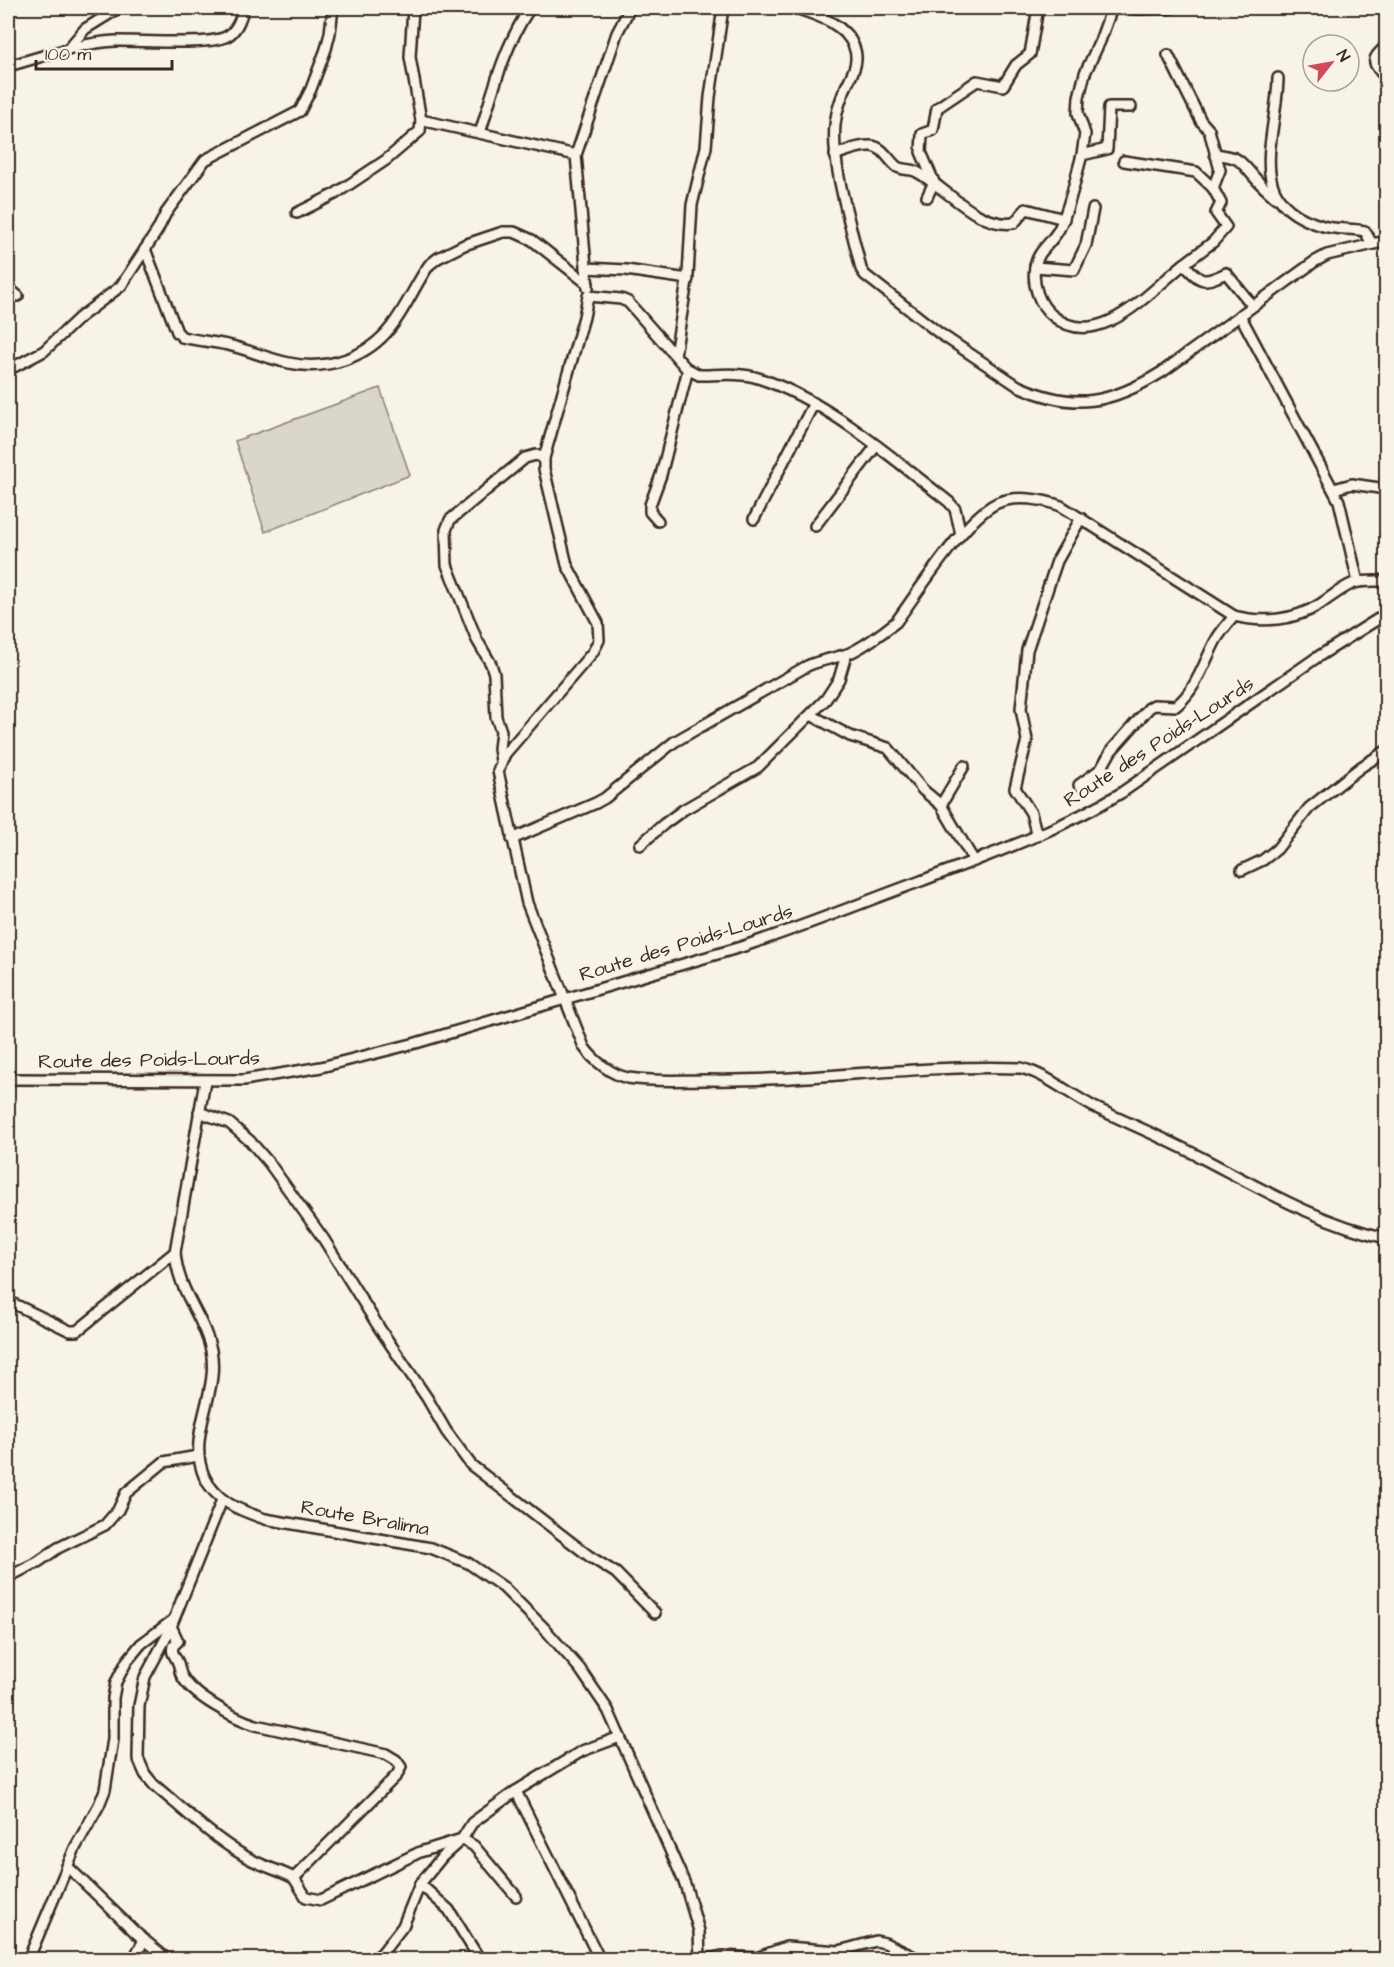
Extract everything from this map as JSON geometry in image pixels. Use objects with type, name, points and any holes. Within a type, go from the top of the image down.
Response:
[{"type":"street","points":[[68,50],[85,29],[119,8]]},
{"type":"street","points":[[8,66],[114,41],[188,42],[217,39],[229,36],[240,21],[243,8]]},
{"type":"street","points":[[8,370],[44,351],[79,318],[122,286],[166,213],[205,160],[300,111],[326,49],[333,8]]},
{"type":"street","points":[[297,213],[334,194],[386,159],[420,131],[421,120],[410,57],[413,8]]},
{"type":"street","points":[[480,133],[520,22],[530,8]]},
{"type":"street","points":[[630,8],[617,33],[576,155],[588,296],[544,458],[544,469],[567,565],[598,623],[599,640],[593,652],[539,712],[501,761],[498,771],[533,922],[566,998],[584,1047],[589,1054],[614,1073],[627,1078],[735,1081],[929,1070],[1012,1068],[1031,1071],[1042,1075],[1090,1105],[1201,1157],[1282,1201],[1350,1229],[1386,1238]]},
{"type":"street","points":[[675,355],[688,279],[692,205],[706,147],[710,97],[723,8]]},
{"type":"street","points":[[795,8],[827,20],[838,27],[853,44],[856,53],[857,62],[839,105],[835,124],[835,155],[861,269],[865,275],[939,333],[1018,386],[1028,390],[1056,399],[1085,402],[1104,399],[1135,387],[1154,376],[1314,262],[1327,255],[1386,241]]},
{"type":"street","points":[[927,197],[934,182],[921,152],[922,134],[933,130],[937,108],[977,81],[1003,86],[1016,65],[1030,54],[1038,8]]},
{"type":"street","points":[[1124,161],[1196,172],[1213,188],[1221,203],[1216,211],[1225,229],[1213,242],[1134,306],[1106,323],[1091,328],[1069,327],[1047,311],[1037,292],[1035,267],[1040,253],[1055,235],[1064,219],[1082,155],[1085,134],[1078,112],[1084,73],[1100,41],[1112,8],[1172,8]]},
{"type":"street","points":[[1386,46],[1373,60],[1375,66],[1386,78]]},
{"type":"street","points":[[1168,54],[1201,121],[1209,130],[1220,174],[1213,188]]},
{"type":"street","points":[[1278,78],[1278,101],[1268,159],[1271,182],[1279,201]]},
{"type":"street","points":[[1082,155],[1107,149],[1109,107],[1131,107]]},
{"type":"street","points":[[421,120],[576,155]]},
{"type":"street","points":[[835,155],[875,146],[899,168],[915,170],[974,213],[1001,223],[1014,223],[1026,208],[1064,219]]},
{"type":"street","points":[[1215,154],[1231,157],[1244,163],[1255,179],[1279,201],[1299,215],[1323,226],[1341,230],[1365,231],[1372,244],[1386,241]]},
{"type":"street","points":[[1035,267],[1074,270],[1086,245],[1093,209]]},
{"type":"street","points":[[145,249],[177,332],[182,337],[235,346],[304,366],[343,361],[364,353],[391,328],[429,265],[465,245],[503,232],[522,233],[588,284]]},
{"type":"street","points":[[1184,264],[1199,279],[1208,281],[1226,273],[1252,306]]},
{"type":"street","points":[[586,268],[626,270],[688,279]]},
{"type":"street","points":[[8,288],[18,296]]},
{"type":"street","points":[[588,296],[621,299],[628,302],[688,369],[699,375],[758,378],[814,403],[876,446],[949,502],[955,509],[961,534]]},
{"type":"street","points":[[1240,315],[1334,489],[1342,512],[1358,582]]},
{"type":"street","points":[[658,521],[650,512],[650,505],[661,475],[688,369]]},
{"type":"street","points":[[754,519],[814,403]]},
{"type":"street","points":[[815,526],[876,446]]},
{"type":"street","points":[[501,761],[499,749],[501,731],[496,717],[494,674],[477,640],[447,566],[446,530],[450,520],[525,458],[536,455],[544,458]]},
{"type":"street","points":[[1334,489],[1352,484],[1386,489]]},
{"type":"street","points":[[512,839],[605,798],[674,742],[784,678],[821,660],[846,655],[887,629],[896,622],[961,534],[989,508],[1006,501],[1049,502],[1081,518],[1234,616],[1249,620],[1280,619],[1317,607],[1349,585],[1358,582],[1386,581]]},
{"type":"street","points":[[1037,836],[1031,813],[1015,788],[1027,740],[1021,709],[1027,650],[1057,561],[1081,518]]},
{"type":"street","name":"Route des Poids-Lourds","points":[[8,1079],[244,1080],[321,1067],[416,1043],[771,937],[827,918],[974,861],[1074,819],[1120,793],[1316,658],[1386,614]]},
{"type":"street","points":[[1078,784],[1101,769],[1111,751],[1149,708],[1154,705],[1176,706],[1184,699],[1216,640],[1234,616]]},
{"type":"street","points":[[640,845],[683,810],[758,766],[811,715],[834,689],[846,655]]},
{"type":"street","points":[[811,715],[855,738],[888,748],[923,790],[941,805],[974,861]]},
{"type":"street","points":[[1242,870],[1263,860],[1276,849],[1309,808],[1361,767],[1386,751]]},
{"type":"street","points":[[941,805],[964,766]]},
{"type":"street","name":"Route Bralima","points":[[205,1081],[175,1252],[176,1268],[181,1284],[206,1335],[211,1351],[212,1388],[197,1444],[198,1456],[208,1484],[222,1500],[240,1511],[265,1519],[431,1548],[468,1563],[503,1587],[544,1628],[580,1669],[608,1710],[685,1884],[699,1931],[701,1959]]},
{"type":"street","points":[[199,1112],[230,1123],[269,1163],[323,1238],[447,1431],[471,1464],[626,1582],[655,1613]]},
{"type":"street","points":[[8,1301],[70,1331],[77,1331],[175,1252]]},
{"type":"street","points":[[8,1577],[38,1562],[58,1548],[105,1525],[118,1510],[126,1492],[164,1462],[198,1456]]},
{"type":"street","points":[[222,1500],[172,1623],[145,1677],[139,1706],[138,1758],[145,1774],[154,1785],[225,1844],[266,1868],[294,1878],[306,1898],[321,1900],[420,1852],[462,1839],[474,1846],[516,1896]]},
{"type":"street","points":[[28,1959],[67,1866],[105,1790],[113,1739],[113,1698],[116,1682],[127,1661],[141,1644],[172,1623]]},
{"type":"street","points":[[172,1623],[178,1641],[173,1646],[172,1652],[179,1663],[182,1677],[199,1695],[238,1719],[386,1754],[396,1760],[401,1767],[397,1775],[294,1878]]},
{"type":"street","points":[[373,1959],[382,1953],[403,1926],[420,1884],[442,1857],[462,1839],[472,1823],[516,1791],[582,1751],[620,1737]]},
{"type":"street","points":[[516,1791],[600,1959]]},
{"type":"street","points":[[67,1866],[144,1940],[168,1959]]},
{"type":"street","points":[[420,1884],[449,1910],[480,1959]]},
{"type":"street","points":[[133,1959],[144,1940]]},
{"type":"street","points":[[701,1959],[722,1956],[756,1958],[786,1947],[839,1951],[876,1941],[921,1959]]},
{"type":"shaded area","points":[[380,388],[410,475],[265,532],[235,441]]}]
